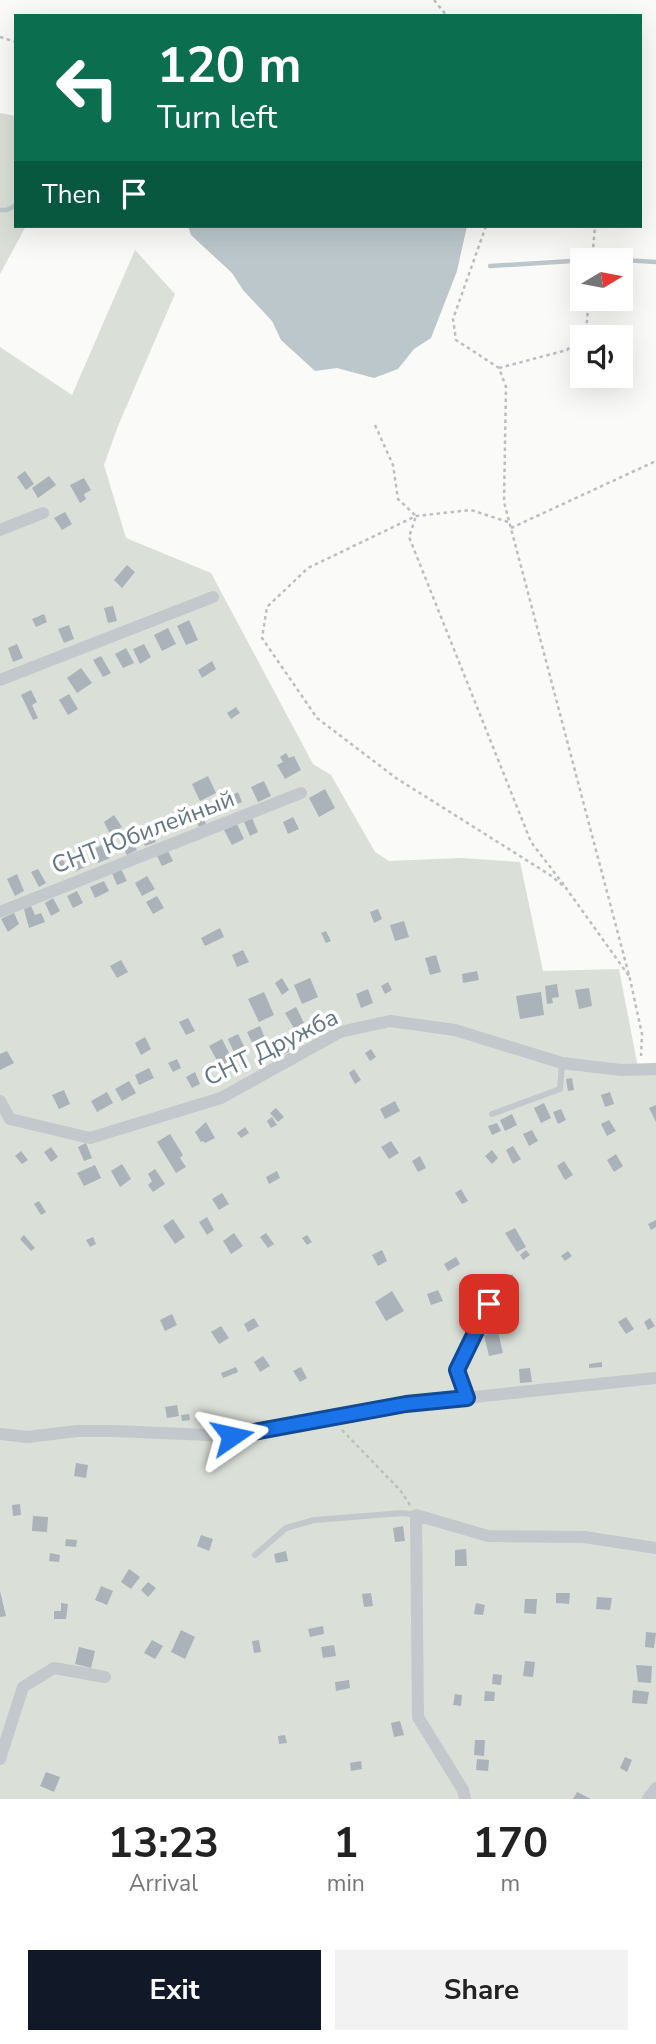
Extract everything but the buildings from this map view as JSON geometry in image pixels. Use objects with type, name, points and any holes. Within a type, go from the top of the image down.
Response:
[{"type":"street","points":[[0,530],[43,513]]},
{"type":"street","points":[[0,680],[213,597]]},
{"type":"street","name":"СНТ Юбилейный","points":[[0,912],[301,793]]},
{"type":"street","name":"СНТ Дружба","points":[[0,1101],[10,1119],[90,1138],[221,1098],[340,1031],[390,1021],[455,1030],[562,1063],[621,1070],[656,1069]]},
{"type":"street","points":[[0,1434],[27,1437],[114,1431],[232,1436],[406,1404],[656,1378]]},
{"type":"street","points":[[465,1799],[463,1790],[418,1717],[416,1515],[488,1536],[584,1537],[656,1548]]},
{"type":"street","points":[[0,1759],[23,1687],[54,1668],[105,1677]]},
{"type":"street","points":[[648,1799],[656,1788]]},
{"type":"lane","points":[[492,1114],[559,1089],[562,1063]]},
{"type":"lane","points":[[467,1398],[457,1370],[489,1304]]},
{"type":"lane","points":[[255,1555],[286,1528],[314,1520],[403,1513],[416,1515]]},
{"type":"path","points":[[434,0],[445,14]]},
{"type":"path","points":[[485,228],[453,319],[456,340],[499,368],[506,387],[504,502],[631,979],[642,1034],[640,1070]]},
{"type":"path","points":[[593,248],[595,228]]},
{"type":"path","points":[[499,368],[567,350],[586,331],[588,312]]},
{"type":"path","points":[[375,425],[393,465],[398,499],[416,516]]},
{"type":"path","points":[[510,528],[656,461]]},
{"type":"path","points":[[508,522],[471,510],[416,516],[308,568],[267,607],[262,638],[317,718],[396,778],[550,875],[566,888]]},
{"type":"path","points":[[416,516],[409,537],[531,842],[631,979]]},
{"type":"path","points":[[331,1417],[400,1490],[416,1515]]},
{"type":"shaded area","points":[[0,113],[14,116],[14,228],[25,228],[0,274]]},
{"type":"shaded area","points":[[189,228],[467,228],[457,271],[431,338],[414,349],[398,369],[374,378],[337,368],[315,371],[281,340],[272,321],[243,290],[232,273],[191,235]]},
{"type":"shaded area","points":[[135,250],[175,294],[104,465],[126,538],[211,573],[313,764],[331,775],[375,852],[389,861],[461,858],[520,862],[543,971],[619,969],[639,1073],[656,1073],[656,1799],[0,1799],[0,347],[72,395]]},
{"type":"waterway","points":[[0,210],[14,206]]},
{"type":"waterway","points":[[490,266],[570,261]]},
{"type":"waterway","points":[[634,261],[656,262]]},
{"type":"route","points":[[232,1436],[406,1404],[467,1398],[457,1370],[489,1304]]}]
